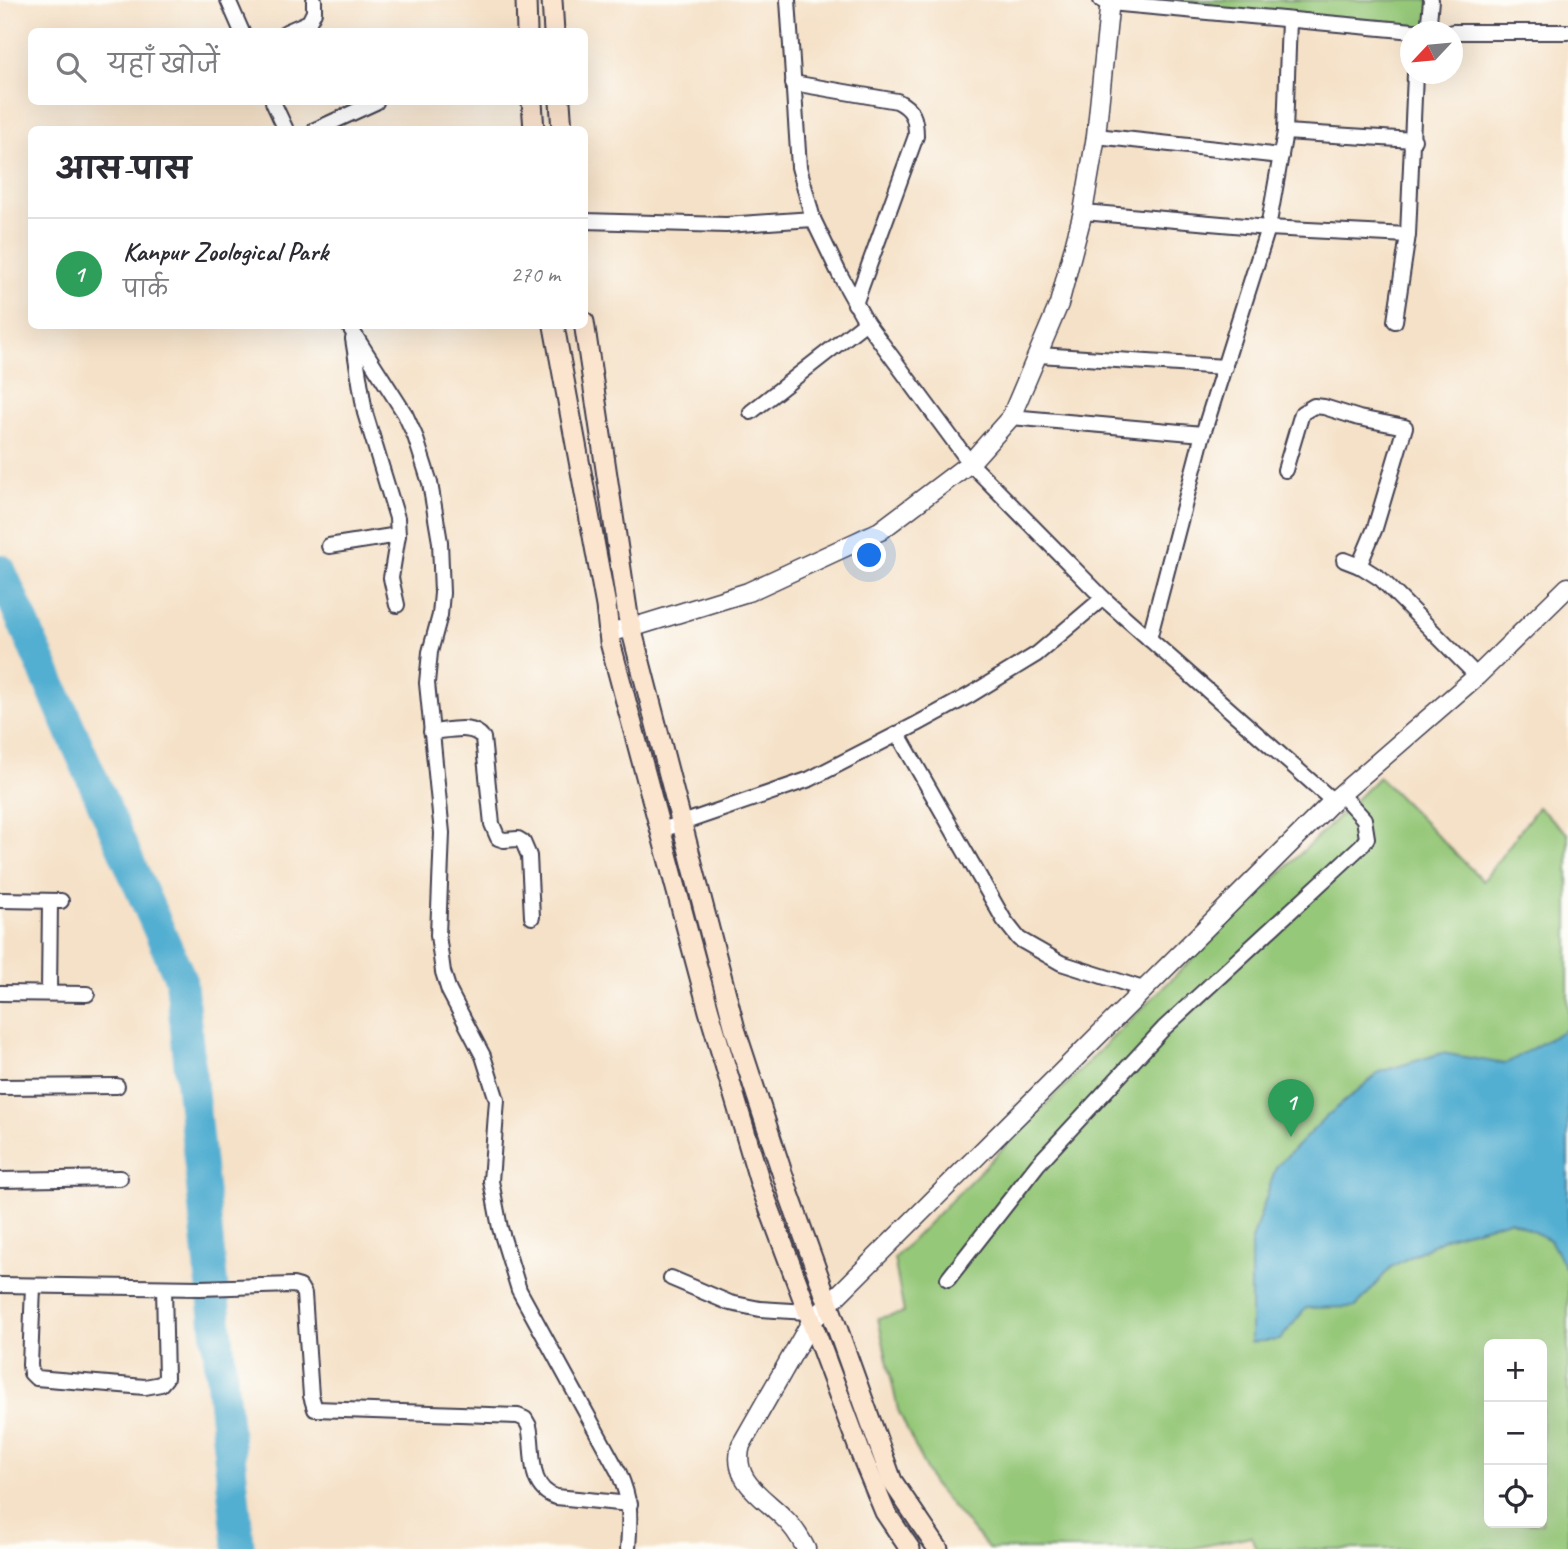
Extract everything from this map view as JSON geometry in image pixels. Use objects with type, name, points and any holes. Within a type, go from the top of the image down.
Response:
[{"type":"main road","points":[[526,0],[527,28]]},
{"type":"main road","points":[[552,0],[554,28]]},
{"type":"main road","points":[[532,105],[534,126]]},
{"type":"main road","points":[[560,105],[562,126]]},
{"type":"main road","points":[[555,329],[606,606],[608,632],[709,1011],[761,1186],[809,1317],[886,1513],[909,1549]]},
{"type":"main road","points":[[585,329],[631,628],[735,1029],[789,1194],[891,1481],[938,1549]]},
{"type":"street","points":[[228,0],[240,28]]},
{"type":"street","points":[[295,28],[309,22],[314,12],[314,0]]},
{"type":"street","points":[[788,0],[799,167],[813,219],[866,322],[970,463],[1103,598],[1364,820],[1367,838],[1164,1028],[1038,1164],[948,1279]]},
{"type":"street","points":[[1428,21],[1431,0]]},
{"type":"street","points":[[608,632],[631,628],[748,592],[880,531],[970,463],[1012,417],[1059,304],[1083,212],[1096,136],[1107,1],[1400,30]]},
{"type":"street","points":[[1149,639],[1203,435],[1268,228],[1285,132],[1289,20]]},
{"type":"street","points":[[1463,32],[1568,32]]},
{"type":"street","points":[[793,83],[897,101],[908,107],[916,123],[916,136],[855,304]]},
{"type":"street","points":[[1395,321],[1408,235],[1415,84]]},
{"type":"street","points":[[274,105],[284,126]]},
{"type":"street","points":[[324,126],[369,105]]},
{"type":"street","points":[[1285,132],[1414,140]]},
{"type":"street","points":[[1096,136],[1281,156]]},
{"type":"street","points":[[1083,212],[1268,228],[1408,235]]},
{"type":"street","points":[[588,221],[726,225],[813,219]]},
{"type":"street","points":[[751,412],[866,322]]},
{"type":"street","points":[[350,329],[365,413],[397,518],[398,535],[391,578],[397,606]]},
{"type":"street","points":[[351,329],[405,414],[415,436],[430,482],[440,542],[440,615],[428,668],[431,732],[442,833],[439,954],[449,991],[482,1056],[498,1100],[491,1181],[500,1228],[519,1290],[619,1473],[630,1504],[628,1549]]},
{"type":"street","points":[[1039,355],[1225,367]]},
{"type":"street","points":[[1285,470],[1302,413],[1314,406],[1405,427],[1375,528],[1359,566]]},
{"type":"street","points":[[1012,417],[1203,435]]},
{"type":"street","points":[[329,545],[398,535]]},
{"type":"street","points":[[1344,560],[1381,579],[1477,676]]},
{"type":"street","points":[[806,1549],[795,1530],[745,1482],[738,1456],[741,1445],[809,1317],[829,1304],[1337,798],[1477,676],[1568,587]]},
{"type":"street","points":[[659,831],[810,779],[898,734],[971,695],[1037,654],[1103,598]]},
{"type":"street","points":[[431,732],[471,729],[479,732],[483,738],[492,824],[498,838],[518,839],[526,847],[531,917]]},
{"type":"street","points":[[898,734],[1004,920],[1019,939],[1061,963],[1143,989]]},
{"type":"street","points":[[0,901],[56,901],[49,993]]},
{"type":"street","points":[[0,993],[87,994]]},
{"type":"street","points":[[0,1087],[117,1086]]},
{"type":"street","points":[[0,1180],[120,1178]]},
{"type":"street","points":[[671,1278],[730,1303],[809,1317]]},
{"type":"street","points":[[0,1285],[200,1289],[293,1285],[300,1287],[305,1303],[311,1396],[315,1409],[518,1416],[525,1419],[529,1426],[534,1474],[539,1487],[547,1494],[630,1504]]},
{"type":"street","points":[[33,1286],[30,1365],[31,1373],[36,1378],[145,1387],[161,1384],[166,1378],[164,1288]]},
{"type":"street","points":[[909,1549],[926,1531]]},
{"type":"green space","points":[[1112,0],[1434,0],[1432,21],[1400,21],[1400,29]]},
{"type":"green space","points":[[1379,777],[1483,881],[1538,807],[1568,834],[1568,1549],[1256,1549],[1251,1536],[1190,1549],[989,1549],[932,1483],[898,1410],[878,1318],[904,1313],[894,1258],[1134,1016]]},
{"type":"water","points":[[1568,1028],[1568,1273],[1550,1240],[1510,1220],[1447,1237],[1391,1267],[1356,1307],[1306,1308],[1280,1340],[1251,1342],[1251,1243],[1276,1167],[1327,1116],[1380,1072],[1442,1053],[1505,1064]]},
{"type":"waterway","points":[[0,570],[181,980],[239,1549]]},
{"type":"place","name":"Kanpur Zoological Park","points":[[1291,1137]]}]
